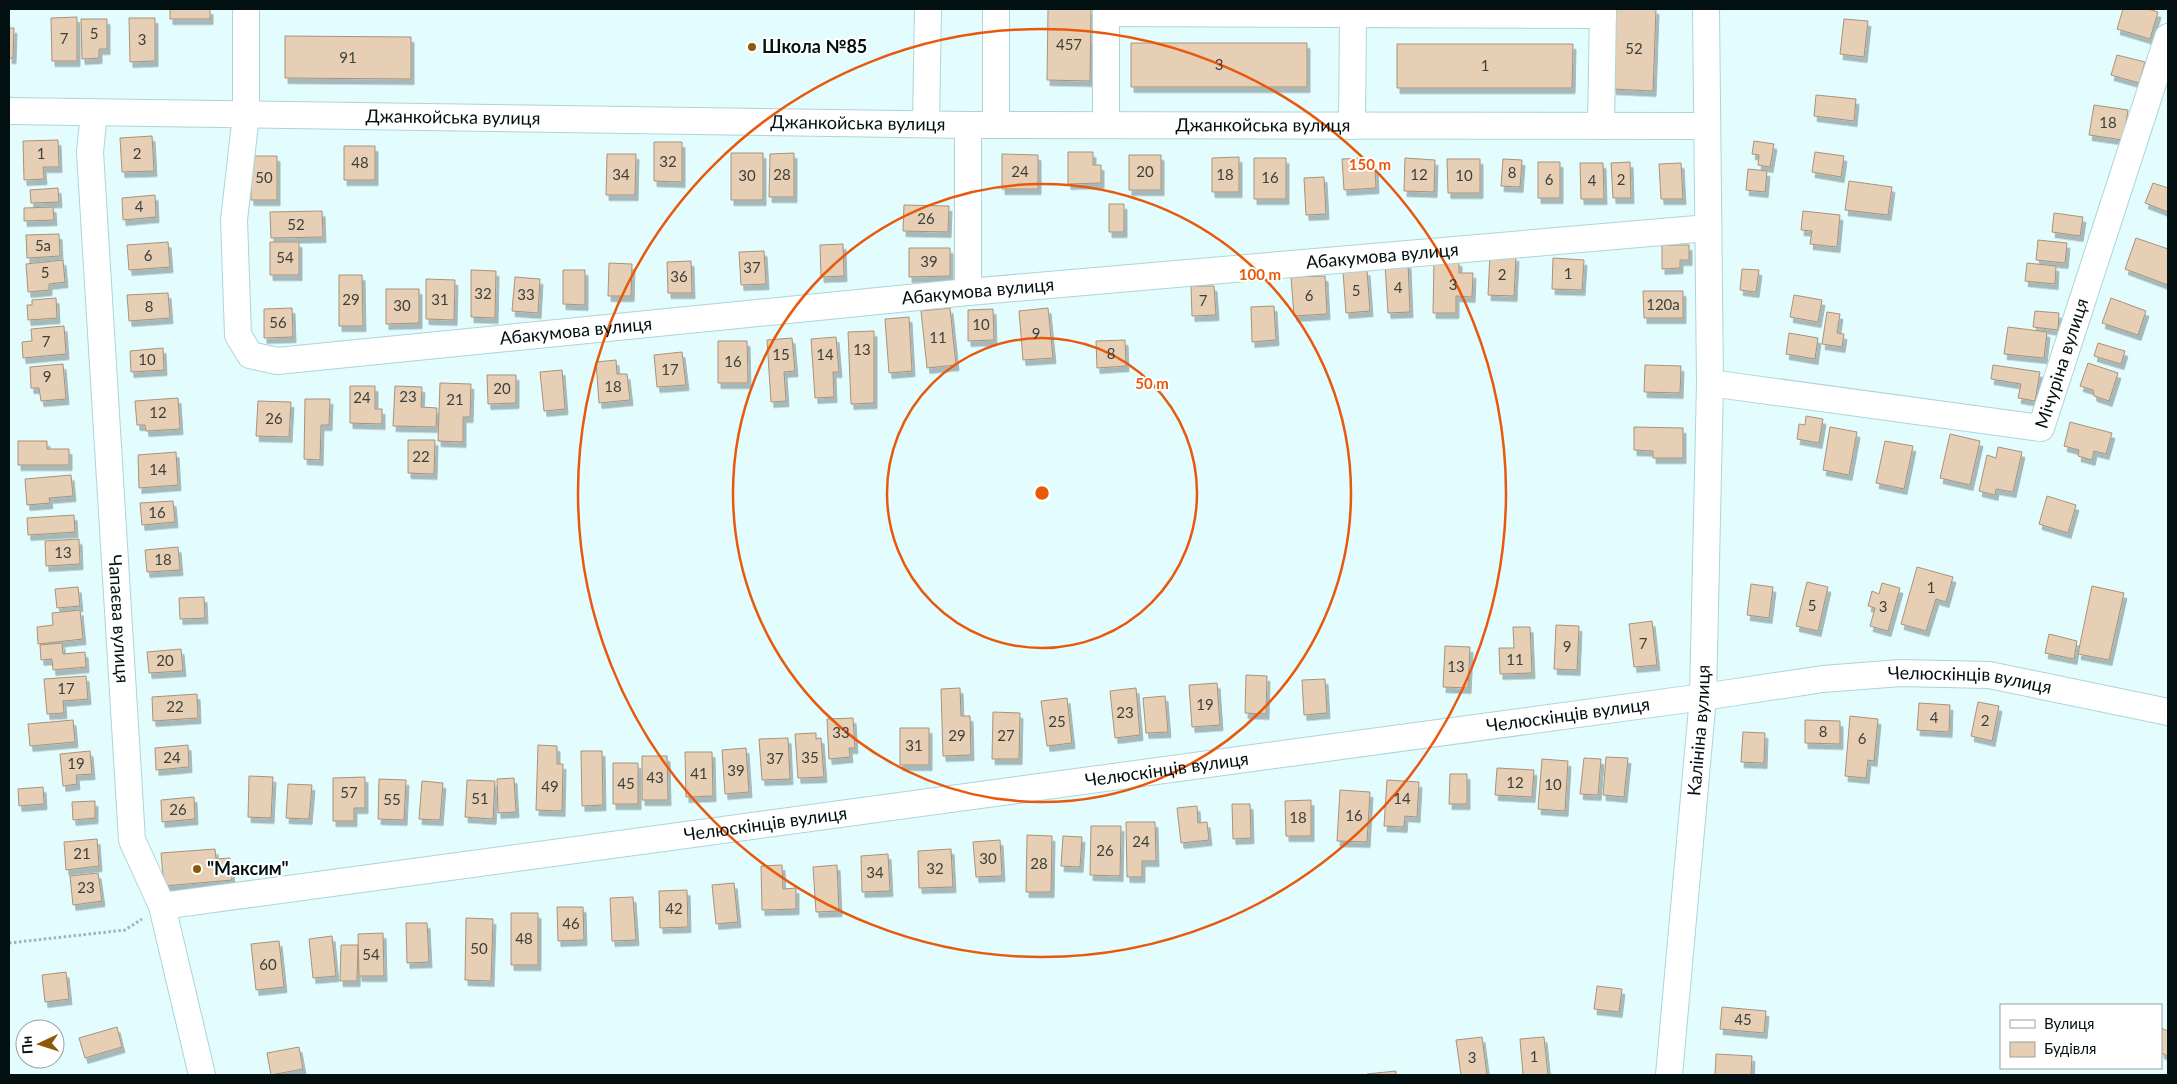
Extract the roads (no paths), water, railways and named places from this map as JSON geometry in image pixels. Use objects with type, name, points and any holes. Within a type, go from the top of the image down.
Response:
[{"type":"street","points":[[246,9],[246,115]]},
{"type":"street","points":[[926,124],[928,9]]},
{"type":"street","points":[[996,9],[996,125]]},
{"type":"street","name":"Калініна вулиця","points":[[1669,1075],[1703,697],[1710,383],[1706,9]]},
{"type":"street","points":[[1106,125],[1106,11],[1603,12],[1601,126]]},
{"type":"street","points":[[1352,126],[1369,12]]},
{"type":"street","name":"Мічуріна вулиця","points":[[1710,383],[2041,428],[2168,37]]},
{"type":"street","name":"Джанкойська вулиця","points":[[9,111],[968,125],[1708,126]]},
{"type":"street","name":"Чапаєва вулиця","points":[[94,112],[90,152],[132,840],[162,906],[202,1075]]},
{"type":"street","name":"Абакумова вулиця","points":[[246,115],[234,220],[238,335],[250,355],[277,361],[968,292],[1708,228]]},
{"type":"street","points":[[968,125],[968,292]]},
{"type":"street","name":"Челюскінців вулиця","points":[[162,906],[1703,697],[1823,679],[1902,673],[1989,675],[2168,712]]},
{"type":"place","name":"Школа №85","points":[[752,47]]},
{"type":"place","name":"\"Максим\"","points":[[197,869]]}]
